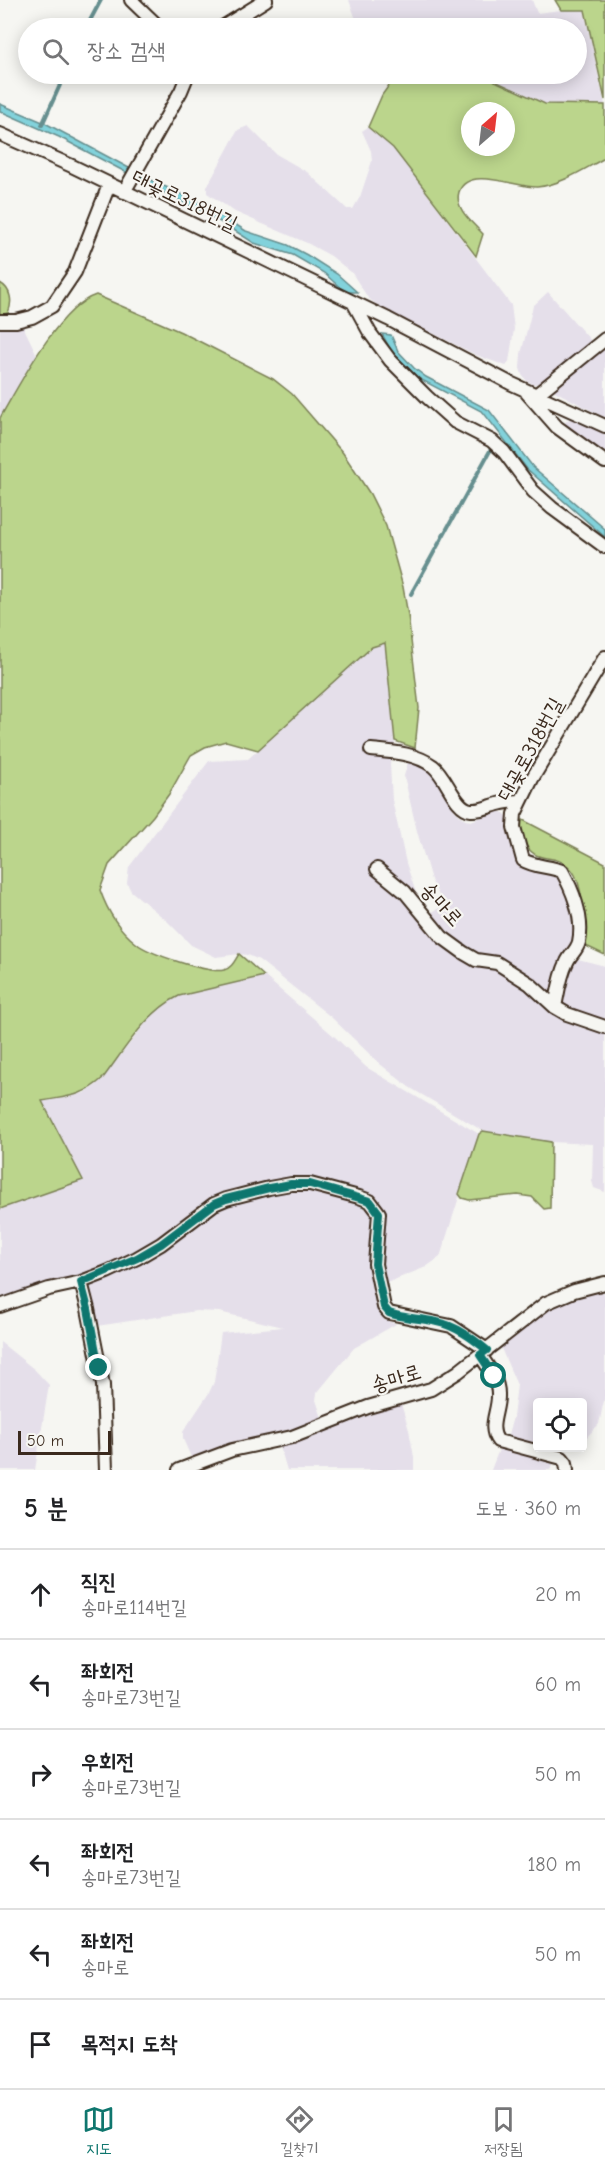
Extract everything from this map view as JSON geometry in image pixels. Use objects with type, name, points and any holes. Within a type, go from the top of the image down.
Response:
[{"type":"street","points":[[131,0],[150,18]]},
{"type":"street","points":[[238,18],[266,0]]},
{"type":"street","points":[[127,188],[184,84]]},
{"type":"street","name":"대곶로318번길","points":[[0,134],[109,185],[127,188],[530,392],[605,426]]},
{"type":"street","points":[[0,321],[16,321],[32,317],[52,306],[75,272],[109,185]]},
{"type":"street","points":[[353,302],[370,333],[390,360],[428,398],[455,422],[492,441],[533,491],[605,547]]},
{"type":"street","points":[[605,339],[530,392],[557,427],[605,462]]},
{"type":"street","name":"대곶로318번길","points":[[555,1007],[563,969],[577,948],[579,921],[575,902],[562,871],[554,867],[531,865],[523,860],[514,827],[515,814],[520,801],[605,657]]},
{"type":"street","points":[[371,750],[404,753],[432,766],[444,777],[458,804],[464,808],[482,809],[501,803],[520,801]]},
{"type":"street","name":"송마로","points":[[377,869],[405,892],[442,937],[476,960],[489,961],[505,967],[567,1014],[605,1027]]},
{"type":"street","points":[[0,1306],[49,1289],[81,1282],[137,1258],[161,1244],[214,1204],[226,1199],[291,1184],[310,1184],[370,1201],[379,1213],[375,1264],[384,1307],[389,1313],[451,1326],[483,1352],[494,1376],[498,1392],[492,1429],[498,1441],[562,1458],[567,1470]]},
{"type":"street","points":[[81,1282],[103,1385],[106,1470]]},
{"type":"street","name":"송마로","points":[[179,1470],[232,1450],[292,1437],[368,1407],[431,1389],[546,1303],[574,1291],[605,1283]]},
{"type":"shaded area","points":[[349,0],[532,0],[537,13],[584,9],[586,18],[355,18]]},
{"type":"shaded area","points":[[587,23],[605,105],[545,104],[502,84],[587,84]]},
{"type":"shaded area","points":[[248,126],[276,154],[307,172],[347,209],[353,209],[360,197],[372,161],[371,151],[362,131],[368,127],[382,137],[393,148],[511,305],[514,329],[509,362],[506,366],[476,355],[380,307],[368,298],[352,273],[331,256],[307,243],[235,212],[207,193],[207,187],[238,130]]},
{"type":"shaded area","points":[[548,292],[592,342],[550,376],[540,383],[533,384],[522,375],[521,354],[533,306]]},
{"type":"shaded area","points":[[23,326],[37,355],[0,418],[0,327]]},
{"type":"shaded area","points":[[605,349],[605,418],[553,390]]},
{"type":"shaded area","points":[[571,419],[605,434],[605,457],[568,429],[565,423]]},
{"type":"shaded area","points":[[386,643],[395,741],[390,764],[392,800],[406,863],[416,893],[429,914],[444,905],[431,880],[417,831],[404,776],[408,762],[430,771],[454,810],[465,820],[471,821],[498,811],[504,813],[508,817],[514,851],[519,863],[558,874],[565,887],[575,926],[574,941],[558,965],[550,1009],[560,1018],[579,1027],[605,1034],[605,1192],[594,1188],[592,1181],[593,1144],[551,1142],[483,1131],[409,1087],[380,1064],[331,1017],[259,960],[239,954],[216,957],[191,945],[166,920],[131,891],[127,883],[129,867],[209,761],[248,759],[372,647]]},
{"type":"shaded area","points":[[574,958],[605,966],[605,1022],[562,1006],[564,986]]},
{"type":"shaded area","points":[[264,976],[334,1036],[366,1067],[479,1134],[440,1257],[426,1267],[384,1284],[380,1266],[384,1208],[377,1200],[370,1194],[313,1179],[287,1177],[217,1194],[159,1238],[122,1259],[95,1271],[0,1302],[0,1209],[83,1180],[42,1101],[84,1093],[95,1086],[151,1016],[169,1001],[179,996]]},
{"type":"shaded area","points":[[297,1189],[345,1199],[360,1204],[371,1213],[374,1219],[368,1250],[369,1264],[379,1310],[388,1321],[396,1324],[354,1348],[317,1393],[316,1400],[323,1421],[290,1433],[227,1446],[194,1459],[183,1439],[183,1432],[214,1382],[221,1333],[283,1327],[219,1312],[196,1311],[97,1326],[87,1286],[224,1205],[257,1195]]},
{"type":"shaded area","points":[[603,1291],[605,1296],[605,1396],[599,1424],[587,1437],[587,1398],[533,1398],[533,1445],[507,1439],[513,1417],[517,1385],[500,1346],[547,1309]]},
{"type":"shaded area","points":[[0,1342],[35,1370],[49,1385],[35,1470],[0,1470]]},
{"type":"shaded area","points":[[401,1404],[409,1430],[414,1470],[287,1470],[280,1447]]},
{"type":"shaded area","points":[[500,1447],[554,1463],[550,1470],[491,1470]]},
{"type":"green space","points":[[555,0],[605,0],[605,100],[585,10],[561,10]]},
{"type":"green space","points":[[390,84],[502,84],[545,104],[605,105],[605,158],[572,176],[546,186],[537,187],[483,179],[472,180],[464,184],[459,192],[459,204],[465,215],[483,234],[476,256],[393,148],[368,127],[382,95]]},
{"type":"green space","points":[[0,283],[9,292],[11,300],[8,313],[0,315]]},
{"type":"green space","points":[[96,295],[181,332],[273,379],[292,394],[343,453],[370,494],[386,526],[403,587],[419,708],[415,748],[395,741],[385,643],[372,647],[258,750],[226,741],[205,747],[191,755],[169,794],[153,816],[109,865],[100,890],[119,926],[142,947],[179,962],[216,970],[229,968],[239,954],[264,976],[179,996],[156,1011],[146,1021],[103,1078],[75,1095],[42,1101],[83,1180],[0,1209],[0,418],[54,330],[82,302]]},
{"type":"green space","points":[[523,820],[605,863],[605,955],[586,946],[581,892],[574,873],[562,862],[532,853],[523,839],[520,826]]},
{"type":"green space","points":[[483,1131],[551,1142],[550,1208],[544,1209],[532,1197],[518,1195],[469,1200],[462,1198],[459,1194],[479,1134]]},
{"type":"water","points":[[0,104],[45,123],[155,182],[199,202],[246,231],[288,245],[307,255],[337,274],[357,292],[345,292],[324,273],[293,255],[254,243],[226,225],[59,137],[0,111]]},
{"type":"water","points":[[382,334],[391,335],[398,351],[426,377],[489,410],[533,467],[605,529],[605,537],[527,469],[483,412],[418,378],[392,352]]},
{"type":"waterway","points":[[91,18],[101,0]]},
{"type":"waterway","points":[[42,125],[60,84]]},
{"type":"waterway","points":[[411,594],[491,449]]},
{"type":"route","points":[[99,1368],[81,1282],[137,1258],[161,1244],[214,1204],[269,1188],[291,1184],[310,1184],[370,1201],[379,1213],[375,1264],[384,1307],[389,1313],[451,1326],[468,1336],[487,1350],[480,1355],[494,1376]]}]
